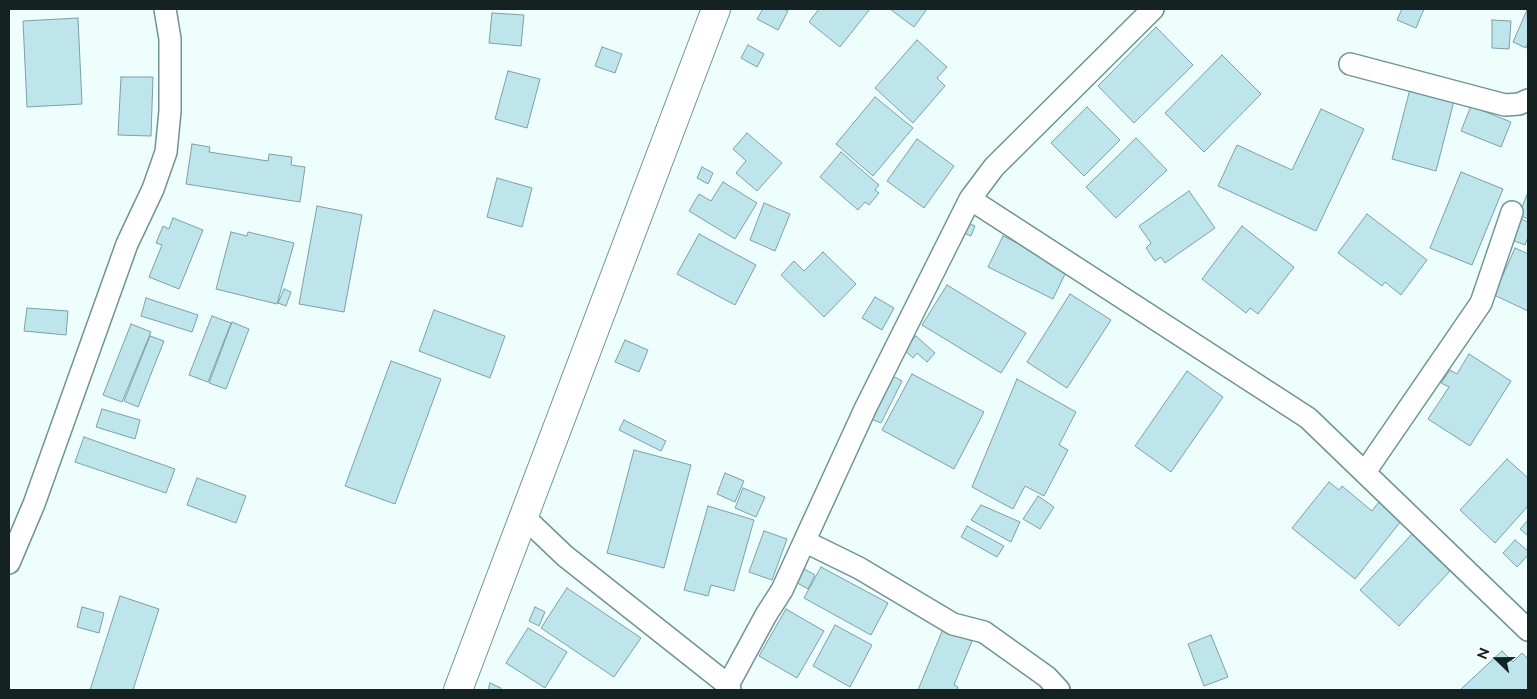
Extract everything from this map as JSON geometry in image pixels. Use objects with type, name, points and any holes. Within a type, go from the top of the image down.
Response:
[{"type":"main road","points":[[458,690],[716,9]]},
{"type":"street","points":[[9,563],[34,504],[127,244],[153,189],[166,152],[170,111],[170,39],[165,9]]},
{"type":"street","points":[[524,517],[565,556],[729,688],[806,542],[866,407],[970,199],[994,167],[1153,9]]},
{"type":"street","points":[[1350,64],[1505,105],[1528,101]]},
{"type":"street","points":[[970,199],[1308,418],[1528,630]]},
{"type":"street","points":[[1365,472],[1481,303],[1512,212]]},
{"type":"street","points":[[806,542],[859,568],[953,624],[984,632],[1047,677],[1058,690]]},
{"type":"building","points":[[763,9],[784,9],[788,11],[778,30],[757,19]]},
{"type":"building","points":[[819,9],[870,9],[840,47],[809,22]]},
{"type":"building","points":[[890,9],[927,9],[914,27]]},
{"type":"building","points":[[1402,9],[1424,9],[1416,28],[1397,20]]},
{"type":"building","points":[[1527,10],[1528,42],[1526,48],[1513,42]]},
{"type":"building","points":[[492,13],[524,15],[521,46],[489,43]]},
{"type":"building","points":[[78,18],[82,104],[27,107],[23,21]]},
{"type":"building","points":[[1492,20],[1511,21],[1509,49],[1492,48]]},
{"type":"building","points":[[1156,27],[1193,65],[1134,123],[1098,86]]},
{"type":"building","points":[[917,40],[947,67],[937,78],[945,86],[913,123],[875,88]]},
{"type":"building","points":[[748,45],[764,54],[757,67],[741,58]]},
{"type":"building","points":[[602,47],[622,54],[615,73],[595,66]]},
{"type":"building","points":[[1222,55],[1261,94],[1204,152],[1165,113]]},
{"type":"building","points":[[508,71],[540,79],[527,128],[495,119]]},
{"type":"building","points":[[121,77],[153,77],[151,136],[118,135]]},
{"type":"building","points":[[1410,89],[1454,101],[1436,171],[1392,159]]},
{"type":"building","points":[[875,97],[913,128],[873,176],[836,144]]},
{"type":"building","points":[[1471,106],[1511,122],[1501,147],[1461,131]]},
{"type":"building","points":[[1087,107],[1120,140],[1084,176],[1051,143]]},
{"type":"building","points":[[1321,109],[1364,129],[1316,231],[1218,186],[1237,145],[1292,170]]},
{"type":"building","points":[[747,133],[782,163],[757,191],[736,173],[746,161],[733,149]]},
{"type":"building","points":[[1136,138],[1167,170],[1116,218],[1086,187]]},
{"type":"building","points":[[917,139],[954,166],[924,208],[887,181]]},
{"type":"building","points":[[192,144],[210,147],[209,152],[268,161],[269,154],[292,157],[291,165],[305,167],[300,202],[186,184]]},
{"type":"building","points":[[841,152],[879,185],[875,190],[879,193],[869,205],[865,202],[858,210],[820,177]]},
{"type":"building","points":[[702,167],[713,173],[708,184],[697,178]]},
{"type":"building","points":[[1461,172],[1503,189],[1472,265],[1430,248]]},
{"type":"building","points":[[497,178],[532,188],[522,227],[487,217]]},
{"type":"building","points":[[723,182],[757,203],[735,239],[689,211],[699,194],[711,201]]},
{"type":"building","points":[[1189,191],[1215,228],[1165,263],[1161,257],[1155,261],[1146,248],[1151,243],[1139,226]]},
{"type":"building","points":[[1528,192],[1528,219],[1519,215]]},
{"type":"building","points":[[764,203],[790,214],[775,251],[750,240]]},
{"type":"building","points":[[317,206],[362,215],[344,312],[299,304]]},
{"type":"building","points":[[1367,214],[1427,260],[1401,295],[1385,282],[1382,286],[1338,253]]},
{"type":"building","points":[[173,218],[203,230],[179,289],[149,277],[162,245],[156,243],[163,226],[169,229]]},
{"type":"building","points":[[1521,219],[1528,222],[1528,237],[1525,245],[1512,240]]},
{"type":"building","points":[[965,222],[975,226],[971,236],[961,232]]},
{"type":"building","points":[[1242,226],[1294,267],[1258,314],[1250,308],[1246,313],[1202,279]]},
{"type":"building","points":[[231,232],[247,236],[248,232],[294,243],[277,304],[216,289]]},
{"type":"building","points":[[699,234],[756,265],[735,305],[677,274]]},
{"type":"building","points":[[1003,236],[1068,268],[1053,299],[988,267]]},
{"type":"building","points":[[1515,248],[1528,254],[1528,311],[1494,295]]},
{"type":"building","points":[[823,252],[856,284],[824,317],[781,275],[794,261],[804,271]]},
{"type":"building","points":[[947,285],[1026,333],[1001,373],[922,325]]},
{"type":"building","points":[[284,289],[291,292],[286,306],[278,303]]},
{"type":"building","points":[[1070,294],[1111,320],[1067,388],[1027,362]]},
{"type":"building","points":[[875,297],[894,308],[882,330],[862,318]]},
{"type":"building","points":[[146,298],[198,315],[192,332],[141,316]]},
{"type":"building","points":[[27,308],[68,311],[66,335],[24,331]]},
{"type":"building","points":[[434,310],[505,336],[490,378],[419,351]]},
{"type":"building","points":[[212,316],[231,323],[208,382],[189,375]]},
{"type":"building","points":[[232,322],[249,329],[226,389],[209,383]]},
{"type":"building","points":[[131,324],[151,332],[122,402],[103,395]]},
{"type":"building","points":[[150,336],[164,341],[138,407],[124,401]]},
{"type":"building","points":[[916,336],[935,353],[927,362],[917,353],[913,358],[904,350]]},
{"type":"building","points":[[625,340],[648,350],[639,372],[615,362]]},
{"type":"building","points":[[1469,354],[1511,381],[1470,446],[1428,419],[1449,387],[1441,383],[1450,370],[1457,374]]},
{"type":"building","points":[[391,361],[441,379],[395,504],[345,486]]},
{"type":"building","points":[[1187,371],[1223,397],[1171,472],[1135,446]]},
{"type":"building","points":[[912,374],[984,412],[954,469],[882,430]]},
{"type":"building","points":[[891,375],[902,381],[881,423],[869,418]]},
{"type":"building","points":[[1017,379],[1076,412],[1059,445],[1068,450],[1044,496],[1025,486],[1013,509],[972,487]]},
{"type":"building","points":[[102,409],[140,420],[135,439],[96,427]]},
{"type":"building","points":[[624,420],[666,441],[661,451],[619,430]]},
{"type":"building","points":[[84,437],[175,469],[166,493],[75,462]]},
{"type":"building","points":[[634,450],[691,465],[664,568],[607,553]]},
{"type":"building","points":[[1507,459],[1528,478],[1528,506],[1495,543],[1460,510]]},
{"type":"building","points":[[725,473],[744,481],[735,502],[717,494]]},
{"type":"building","points":[[197,478],[246,496],[236,523],[187,505]]},
{"type":"building","points":[[1329,482],[1339,490],[1342,486],[1372,511],[1382,498],[1405,516],[1355,579],[1292,528]]},
{"type":"building","points":[[743,488],[765,497],[756,517],[735,508]]},
{"type":"building","points":[[1038,496],[1054,507],[1040,529],[1023,519]]},
{"type":"building","points":[[981,505],[1020,522],[1011,542],[971,520]]},
{"type":"building","points":[[708,506],[754,520],[734,591],[711,585],[708,596],[684,590]]},
{"type":"building","points":[[1528,520],[1528,536],[1520,529]]},
{"type":"building","points":[[967,526],[1004,546],[997,557],[961,537]]},
{"type":"building","points":[[764,531],[787,539],[772,580],[749,572]]},
{"type":"building","points":[[1412,534],[1450,571],[1399,626],[1360,590]]},
{"type":"building","points":[[1515,540],[1528,551],[1528,555],[1517,567],[1503,553]]},
{"type":"building","points":[[797,565],[815,575],[808,589],[790,579]]},
{"type":"building","points":[[821,567],[888,603],[871,635],[804,598]]},
{"type":"building","points":[[567,588],[641,638],[614,677],[541,628]]},
{"type":"building","points":[[120,596],[159,609],[133,690],[90,690]]},
{"type":"building","points":[[82,607],[104,613],[99,633],[77,627]]},
{"type":"building","points":[[535,607],[545,612],[539,626],[529,621]]},
{"type":"building","points":[[786,609],[824,631],[797,678],[759,656]]},
{"type":"building","points":[[835,625],[872,645],[850,687],[813,666]]},
{"type":"building","points":[[528,628],[567,652],[545,688],[506,663]]},
{"type":"building","points":[[943,629],[972,641],[954,685],[958,687],[957,690],[918,690]]},
{"type":"building","points":[[1211,635],[1228,677],[1204,686],[1188,644]]},
{"type":"building","points":[[1502,651],[1513,662],[1522,653],[1528,659],[1528,690],[1460,690]]},
{"type":"building","points":[[490,683],[501,688],[500,690],[488,690]]}]
